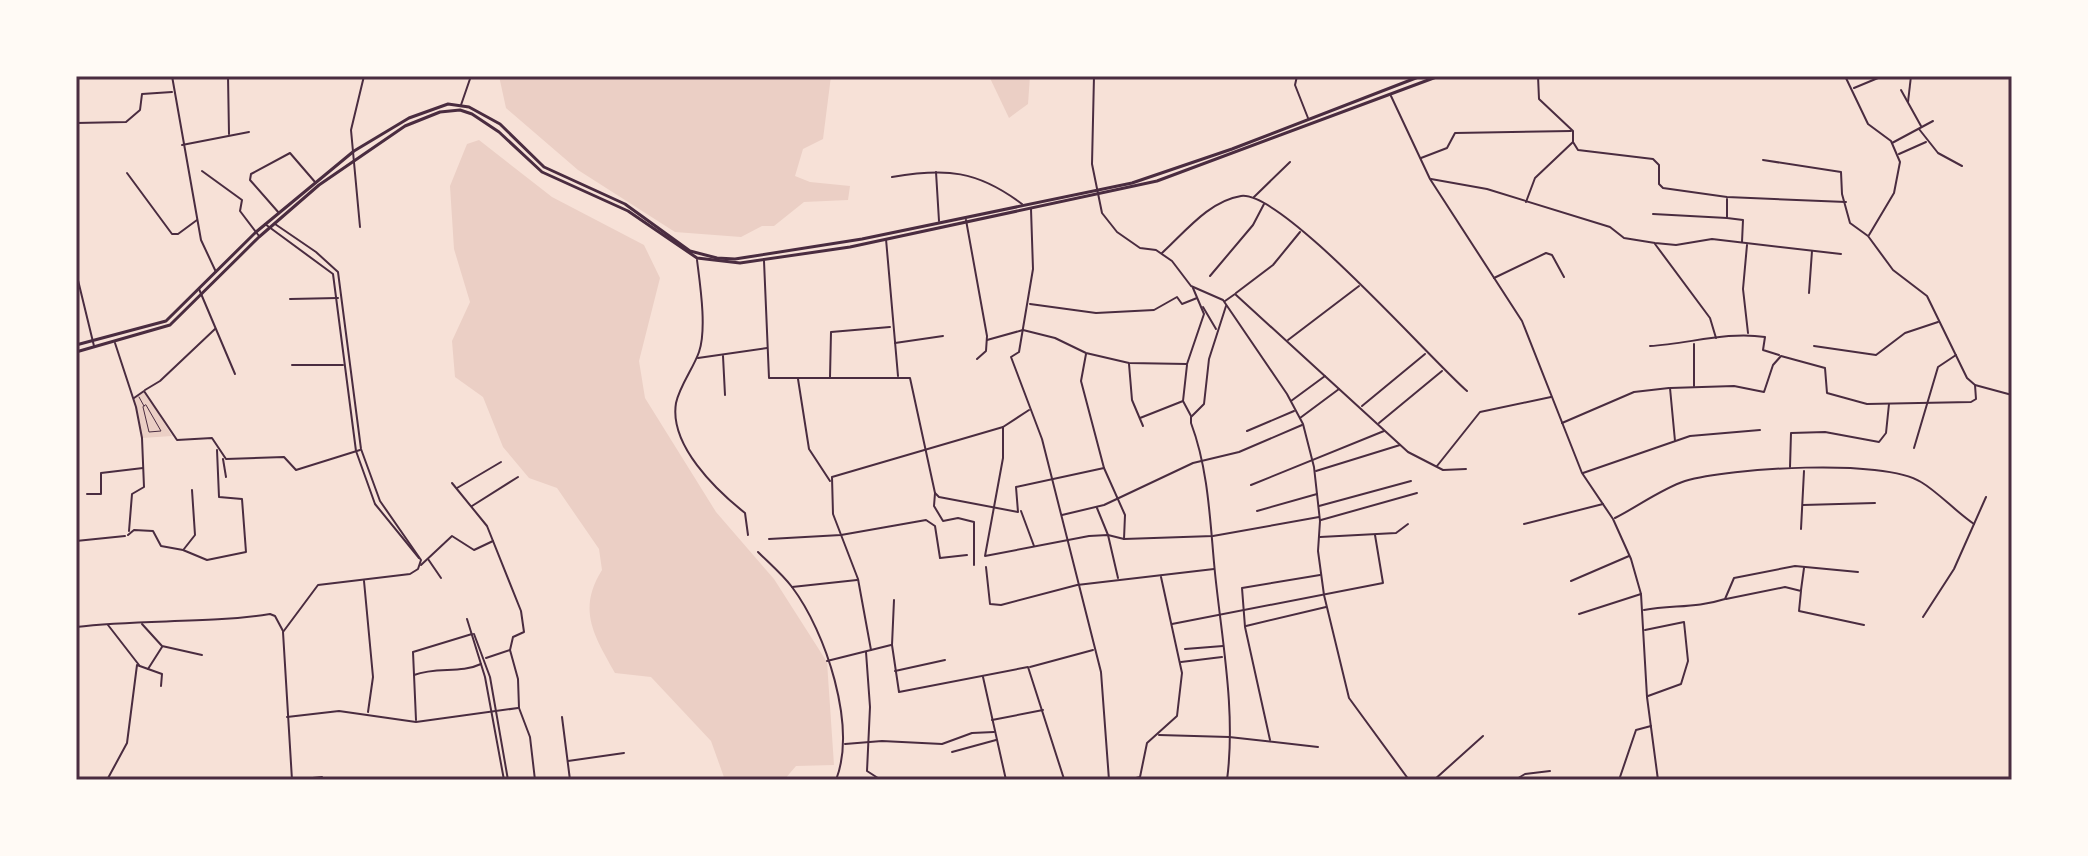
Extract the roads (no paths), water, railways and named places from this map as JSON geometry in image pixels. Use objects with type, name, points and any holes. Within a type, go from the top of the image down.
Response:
[{"type":"main road","points":[[1309,121],[1406,82],[1439,76]]},
{"type":"main road","points":[[763,258],[1097,193],[1182,167],[1390,94],[1425,77]]},
{"type":"main road","points":[[76,352],[165,328],[272,226],[280,214],[354,151],[409,118],[437,106],[461,104],[500,124],[544,167],[635,210],[697,257],[721,263],[886,239],[1022,204],[1097,193]]},
{"type":"main road","points":[[76,345],[166,321],[267,222],[355,158],[420,118],[460,110],[499,132],[542,172],[628,211],[697,257]]},
{"type":"street","points":[[172,76],[172,92],[201,240],[218,277]]},
{"type":"street","points":[[228,76],[229,135]]},
{"type":"street","points":[[360,227],[352,125],[364,76]]},
{"type":"street","points":[[460,110],[471,76]]},
{"type":"street","points":[[1094,76],[1092,164],[1102,213],[1117,232],[1140,248],[1161,253],[1193,287],[1204,314],[1187,364],[1183,401],[1191,417],[1202,459],[1213,536],[1229,737],[1227,780]]},
{"type":"street","points":[[1297,76],[1295,85],[1309,121]]},
{"type":"street","points":[[1403,76],[1406,82]]},
{"type":"street","points":[[1538,76],[1539,99],[1573,131],[1573,142],[1581,152],[1653,159],[1659,165],[1659,184],[1663,188],[1727,197],[1846,202]]},
{"type":"street","points":[[1845,76],[1868,124],[1892,143],[1898,154],[1899,178],[1894,193],[1868,236]]},
{"type":"street","points":[[1908,102],[1911,76]]},
{"type":"street","points":[[1852,89],[1878,78]]},
{"type":"street","points":[[1901,90],[1927,141],[1938,153],[1962,166]]},
{"type":"street","points":[[76,123],[126,122],[140,110],[142,94],[172,92]]},
{"type":"street","points":[[1390,94],[1430,179],[1522,321],[1582,473],[1613,519],[1629,556],[1641,594],[1647,697],[1658,780]]},
{"type":"street","points":[[1892,143],[1933,121]]},
{"type":"street","points":[[1420,159],[1447,148],[1455,133],[1573,131]]},
{"type":"street","points":[[182,145],[249,132]]},
{"type":"street","points":[[1898,154],[1927,141]]},
{"type":"street","points":[[1526,203],[1535,178],[1573,142]]},
{"type":"street","points":[[280,214],[250,180],[251,174],[290,153],[316,183]]},
{"type":"street","points":[[1763,160],[1841,172],[1850,223],[1868,236],[1893,270],[1927,296],[1962,371],[1975,385],[2012,395]]},
{"type":"street","points":[[1254,197],[1290,162]]},
{"type":"street","points":[[202,171],[242,200],[240,211],[259,237]]},
{"type":"street","points":[[892,177],[936,172],[985,179],[1022,204]]},
{"type":"street","points":[[936,172],[940,224]]},
{"type":"street","points":[[127,173],[172,234],[178,234],[197,220]]},
{"type":"street","points":[[1430,179],[1487,189],[1610,227],[1624,238],[1676,245],[1712,239],[1841,254]]},
{"type":"street","points":[[1161,253],[1211,209],[1239,197],[1254,197],[1339,260],[1426,353],[1467,391]]},
{"type":"street","points":[[1727,197],[1727,218]]},
{"type":"street","points":[[1210,276],[1253,225],[1265,203]]},
{"type":"street","points":[[1031,208],[1034,257],[1029,303],[1019,352],[1011,357],[1054,480],[1101,674],[1109,780]]},
{"type":"street","points":[[1653,214],[1743,220],[1742,243]]},
{"type":"street","points":[[966,220],[987,340],[986,351],[977,359]]},
{"type":"street","points":[[267,222],[329,268],[336,282],[356,451],[375,504],[420,558]]},
{"type":"street","points":[[272,226],[316,252],[338,272],[361,449],[380,501],[420,558],[421,565]]},
{"type":"street","points":[[1191,417],[1204,404],[1216,329],[1226,303],[1273,265],[1301,232]]},
{"type":"street","points":[[886,239],[891,327],[898,377]]},
{"type":"street","points":[[1655,243],[1710,318],[1716,338]]},
{"type":"street","points":[[1747,244],[1743,289],[1748,334]]},
{"type":"street","points":[[1809,293],[1812,251]]},
{"type":"street","points":[[1494,278],[1546,253],[1552,255],[1564,277]]},
{"type":"street","points":[[697,257],[702,295],[700,349],[676,403],[677,421],[704,477],[719,494],[745,513],[748,535]]},
{"type":"street","points":[[763,258],[769,378],[910,378],[935,493],[934,506],[943,521],[958,518],[974,522],[974,565]]},
{"type":"street","points":[[76,272],[94,347]]},
{"type":"street","points":[[1287,341],[1360,284]]},
{"type":"street","points":[[1193,287],[1212,292],[1226,303],[1303,424],[1315,472],[1321,575],[1349,698],[1409,780]]},
{"type":"street","points":[[198,288],[235,374]]},
{"type":"street","points":[[1235,294],[1400,445],[1443,470],[1466,469]]},
{"type":"street","points":[[1029,303],[1096,313],[1154,310],[1177,297],[1182,304],[1197,297]]},
{"type":"street","points":[[1197,297],[1216,329]]},
{"type":"street","points":[[290,299],[338,298]]},
{"type":"street","points":[[339,318],[344,317]]},
{"type":"street","points":[[1814,346],[1876,355],[1905,333],[1938,322]]},
{"type":"street","points":[[830,377],[831,332],[891,327]]},
{"type":"street","points":[[134,398],[160,381],[215,329]]},
{"type":"street","points":[[987,340],[1023,330],[1055,338],[1086,353],[1129,363],[1187,364]]},
{"type":"street","points":[[1650,346],[1748,334],[1765,337],[1763,350],[1825,368],[1823,386],[1827,393],[1839,399],[1867,404],[1975,401],[1975,385]]},
{"type":"street","points":[[893,344],[943,336]]},
{"type":"street","points":[[114,342],[134,398],[142,438],[144,489],[132,495],[128,535]]},
{"type":"street","points":[[1694,343],[1694,387]]},
{"type":"street","points":[[695,358],[768,348]]},
{"type":"street","points":[[1086,353],[1081,381],[1104,468],[1125,515],[1124,539]]},
{"type":"street","points":[[1360,408],[1426,353]]},
{"type":"street","points":[[723,354],[725,395]]},
{"type":"street","points":[[1914,448],[1939,364],[1956,355]]},
{"type":"street","points":[[1562,424],[1634,392],[1734,386],[1764,392],[1773,365],[1781,356]]},
{"type":"street","points":[[1129,363],[1132,400],[1143,426]]},
{"type":"street","points":[[292,365],[344,365]]},
{"type":"street","points":[[1378,425],[1443,370]]},
{"type":"street","points":[[1291,401],[1326,375]]},
{"type":"street","points":[[798,378],[809,449],[830,481],[833,514],[858,579],[871,650]]},
{"type":"street","points":[[1670,388],[1675,441]]},
{"type":"street","points":[[1300,418],[1340,389]]},
{"type":"street","points":[[144,391],[177,440],[207,437],[213,440],[223,458],[226,477]]},
{"type":"street","points":[[138,395],[144,406],[149,432],[161,431],[144,406]]},
{"type":"street","points":[[1436,467],[1480,412],[1552,397]]},
{"type":"street","points":[[1140,418],[1183,401]]},
{"type":"street","points":[[1790,469],[1791,433],[1825,432],[1879,442],[1886,433],[1889,403]]},
{"type":"street","points":[[830,481],[835,474],[1003,427],[1030,409]]},
{"type":"street","points":[[1247,431],[1296,410]]},
{"type":"street","points":[[1061,516],[1119,499],[1202,459],[1239,452],[1303,424]]},
{"type":"street","points":[[1003,427],[1003,458],[991,509],[985,556],[1068,539],[1108,535],[1124,539],[1213,536],[1320,518],[1417,493]]},
{"type":"street","points":[[1582,473],[1675,441],[1724,436],[1741,429],[1760,430]]},
{"type":"street","points":[[1251,485],[1385,431]]},
{"type":"street","points":[[1315,472],[1400,445]]},
{"type":"street","points":[[76,541],[128,535],[134,530],[153,531],[161,546],[216,560],[247,551],[242,499],[219,497],[217,448]]},
{"type":"street","points":[[223,458],[284,457],[296,470],[361,449]]},
{"type":"street","points":[[457,489],[501,462]]},
{"type":"street","points":[[87,494],[101,494],[101,473],[144,468]]},
{"type":"street","points":[[1034,548],[1016,487],[1104,468]]},
{"type":"street","points":[[1613,519],[1684,482],[1749,470],[1880,468],[1921,481],[1945,505],[1974,524]]},
{"type":"street","points":[[1801,529],[1804,470]]},
{"type":"street","points":[[471,507],[518,477]]},
{"type":"street","points":[[1318,506],[1411,481]]},
{"type":"street","points":[[452,483],[493,541],[521,611],[524,632],[513,637],[510,650],[518,679],[519,708],[530,737],[535,780]]},
{"type":"street","points":[[183,550],[195,535],[192,490]]},
{"type":"street","points":[[935,493],[939,497],[991,509],[1021,511]]},
{"type":"street","points":[[1257,511],[1317,494]]},
{"type":"street","points":[[1923,617],[1954,569],[1986,497]]},
{"type":"street","points":[[1803,505],[1875,503]]},
{"type":"street","points":[[1524,524],[1603,504]]},
{"type":"street","points":[[1096,507],[1108,535],[1119,580]]},
{"type":"street","points":[[769,539],[841,535],[926,520],[935,526],[940,558],[967,555]]},
{"type":"street","points":[[1319,537],[1401,532],[1408,524]]},
{"type":"street","points":[[1172,624],[1220,618],[1324,592],[1384,582],[1375,535]]},
{"type":"street","points":[[283,632],[314,587],[410,574],[452,536],[467,549],[474,550],[493,541]]},
{"type":"street","points":[[758,552],[792,587],[806,609],[834,679],[844,744],[836,780]]},
{"type":"street","points":[[1571,581],[1629,556]]},
{"type":"street","points":[[427,559],[441,578]]},
{"type":"street","points":[[1725,599],[1734,578],[1795,566],[1858,572]]},
{"type":"street","points":[[986,567],[990,604],[1018,603],[1077,585],[1215,569]]},
{"type":"street","points":[[1804,568],[1799,611],[1864,625]]},
{"type":"street","points":[[1128,780],[1140,777],[1147,743],[1177,716],[1182,688],[1180,662],[1160,575]]},
{"type":"street","points":[[1270,740],[1245,627],[1242,588],[1321,575]]},
{"type":"street","points":[[792,587],[858,579]]},
{"type":"street","points":[[363,580],[373,677],[368,712]]},
{"type":"street","points":[[1642,610],[1668,606],[1691,608],[1785,587],[1801,591]]},
{"type":"street","points":[[1579,614],[1641,594]]},
{"type":"street","points":[[894,600],[892,645],[894,671],[901,693],[1026,668],[1095,650]]},
{"type":"street","points":[[1245,627],[1327,607]]},
{"type":"street","points":[[76,627],[216,623],[270,614],[275,616],[283,632],[292,780],[322,777]]},
{"type":"street","points":[[467,619],[485,658],[506,780]]},
{"type":"street","points":[[1645,630],[1684,622],[1688,661],[1681,684],[1647,697]]},
{"type":"street","points":[[141,623],[162,646],[202,655]]},
{"type":"street","points":[[108,624],[140,666],[162,674],[161,686]]},
{"type":"street","points":[[416,722],[413,652],[473,633]]},
{"type":"street","points":[[473,633],[494,711]]},
{"type":"street","points":[[827,661],[892,645]]},
{"type":"street","points":[[148,669],[162,646]]},
{"type":"street","points":[[1185,649],[1223,646]]},
{"type":"street","points":[[485,658],[510,650]]},
{"type":"street","points":[[866,652],[867,771],[881,780]]},
{"type":"street","points":[[1180,662],[1224,657]]},
{"type":"street","points":[[894,671],[945,660]]},
{"type":"street","points":[[413,675],[437,668],[470,670],[486,663]]},
{"type":"street","points":[[107,780],[127,743],[137,665],[140,666]]},
{"type":"street","points":[[1026,668],[1043,710],[1064,779],[1059,780]]},
{"type":"street","points":[[983,677],[990,721],[1006,780]]},
{"type":"street","points":[[287,717],[339,711],[368,712],[416,722],[519,708]]},
{"type":"street","points":[[990,721],[1043,710]]},
{"type":"street","points":[[562,717],[570,780]]},
{"type":"street","points":[[1619,780],[1636,730],[1651,726]]},
{"type":"street","points":[[844,744],[942,744],[972,733],[994,732]]},
{"type":"street","points":[[1157,735],[1270,740],[1318,747]]},
{"type":"street","points":[[1434,780],[1483,736]]},
{"type":"street","points":[[952,752],[996,740]]},
{"type":"street","points":[[567,761],[624,753]]},
{"type":"street","points":[[1515,780],[1525,774],[1550,771]]},
{"type":"street","points":[[1731,780],[1755,780]]}]
